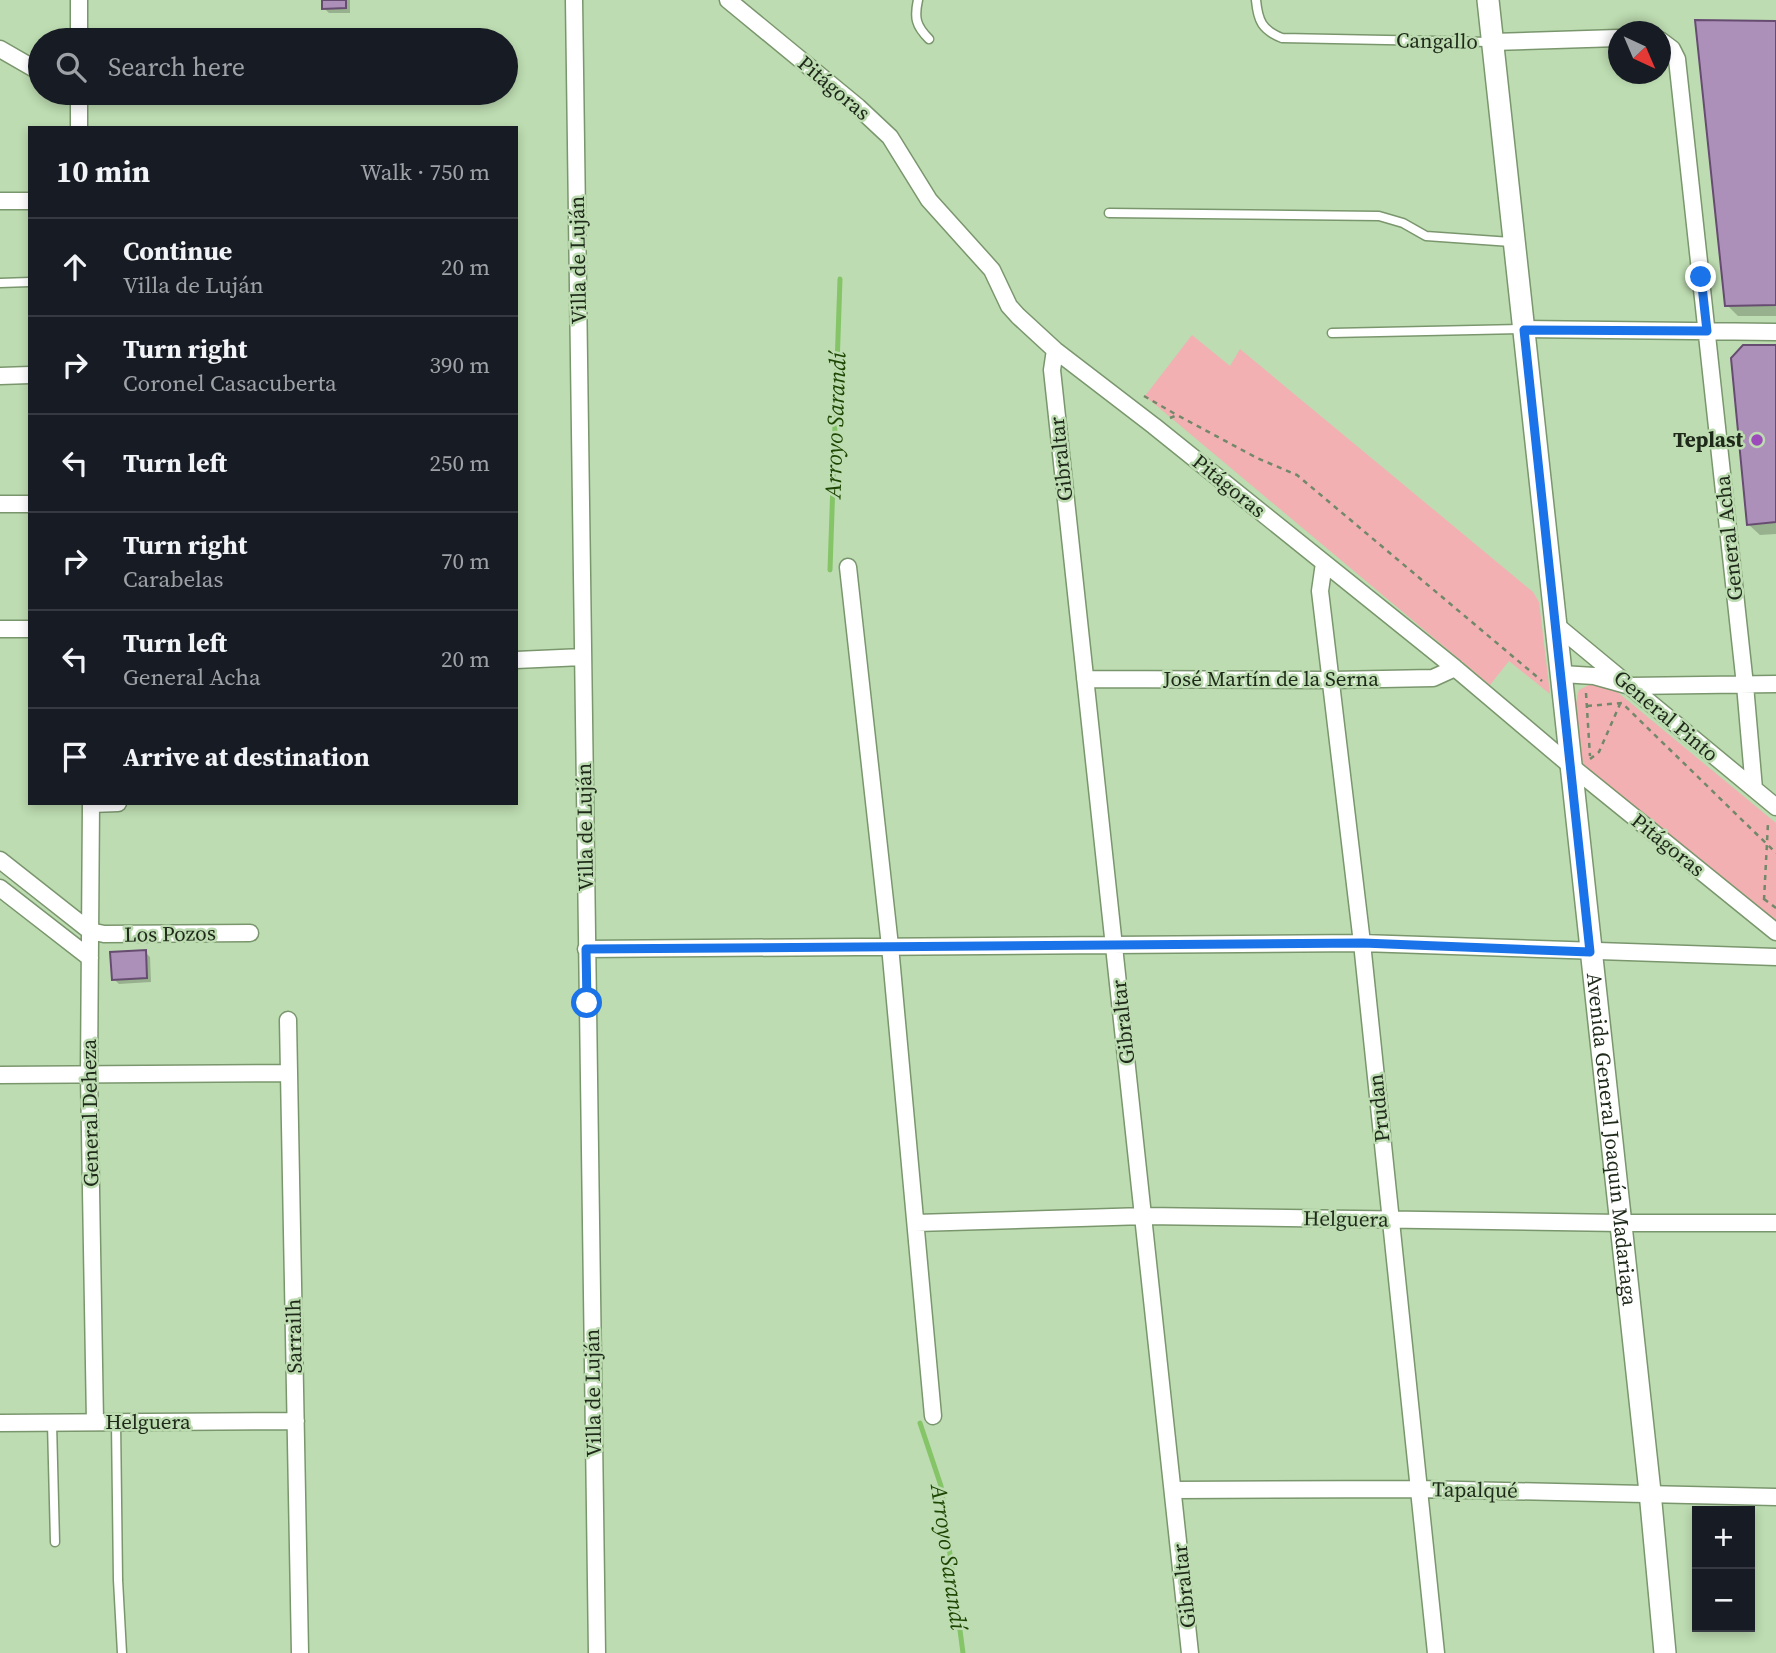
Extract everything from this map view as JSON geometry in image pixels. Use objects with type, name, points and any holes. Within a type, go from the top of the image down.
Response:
[{"type":"main road","name":"Avenida General Joaquín Madariaga","points":[[1488,0],[1556,625],[1552,678],[1580,762],[1590,952],[1650,1492],[1665,1653]]},
{"type":"street","points":[[79,0],[79,28]]},
{"type":"street","name":"Villa de Luján","points":[[574,0],[597,1653]]},
{"type":"street","name":"Pitágoras","points":[[728,0],[858,107],[890,137],[929,200],[992,270],[1009,306],[1055,350],[1154,426],[1455,668],[1580,762],[1770,927]]},
{"type":"street","name":"Cangallo","points":[[1493,43],[1608,38]]},
{"type":"street","name":"General Acha","points":[[1671,48],[1677,59],[1754,789]]},
{"type":"street","points":[[0,49],[28,65]]},
{"type":"street","points":[[79,105],[79,126]]},
{"type":"street","points":[[0,201],[28,201]]},
{"type":"street","points":[[1524,330],[1776,332]]},
{"type":"street","name":"Gibraltar","points":[[1055,350],[1052,370],[1190,1653]]},
{"type":"street","points":[[0,376],[28,375]]},
{"type":"street","points":[[0,505],[28,504]]},
{"type":"street","name":"Prudan","points":[[1324,564],[1320,591],[1363,943],[1436,1653]]},
{"type":"street","points":[[848,567],[890,946],[933,1416]]},
{"type":"street","name":"General Pinto","points":[[1556,625],[1773,805]]},
{"type":"street","points":[[0,629],[28,629]]},
{"type":"street","points":[[518,660],[583,657]]},
{"type":"street","name":"José Martín de la Serna","points":[[1085,679],[1433,678],[1455,668]]},
{"type":"street","points":[[1552,678],[1594,676],[1630,686],[1776,684]]},
{"type":"street","name":"General Deheza","points":[[91,805],[89,1074],[95,1422]]},
{"type":"street","points":[[0,860],[90,931]]},
{"type":"street","points":[[0,888],[90,958]]},
{"type":"street","name":"Los Pozos","points":[[90,931],[104,934],[250,933]]},
{"type":"street","points":[[586,949],[1363,943],[1776,957]]},
{"type":"street","name":"Sarrailh","points":[[288,1020],[300,1653]]},
{"type":"street","points":[[0,1076],[289,1073]]},
{"type":"street","name":"Helguera","points":[[916,1223],[1145,1216],[1776,1223]]},
{"type":"street","name":"Helguera","points":[[0,1423],[296,1422]]},
{"type":"street","name":"Tapalqué","points":[[1174,1490],[1418,1489],[1650,1492],[1776,1497]]},
{"type":"lane","points":[[918,0],[915,19],[917,26],[929,40]]},
{"type":"lane","name":"Cangallo","points":[[1256,0],[1260,24],[1265,30],[1282,38],[1493,43]]},
{"type":"lane","points":[[1109,213],[1379,216],[1403,223],[1426,236],[1514,242]]},
{"type":"lane","points":[[0,283],[28,282]]},
{"type":"lane","points":[[1332,333],[1524,330]]},
{"type":"lane","points":[[116,1422],[118,1594],[122,1653]]},
{"type":"lane","points":[[52,1423],[55,1542]]},
{"type":"path","points":[[1137,392],[1257,458],[1297,475],[1552,678]]},
{"type":"path","points":[[1154,426],[1177,415]]},
{"type":"path","points":[[1580,762],[1599,752],[1620,703]]},
{"type":"path","points":[[1587,706],[1620,703],[1776,853]]},
{"type":"path","points":[[1770,927],[1765,899],[1767,844],[1773,805]]},
{"type":"path","points":[[1765,899],[1776,908]]},
{"type":"shaded area","points":[[1192,335],[1230,366],[1240,349],[1533,592],[1539,602],[1550,694],[1509,661],[1490,685],[1145,396]]},
{"type":"shaded area","points":[[1602,684],[1615,690],[1776,823],[1776,921],[1585,767],[1577,740],[1577,698],[1579,690],[1589,685]]},
{"type":"building","points":[[322,0],[346,0],[346,8],[322,9]]},
{"type":"building","points":[[1695,20],[1776,21],[1776,305],[1725,306]]},
{"type":"building","name":"Teplast","points":[[1743,345],[1776,345],[1776,522],[1747,525],[1731,358]]},
{"type":"building","points":[[146,950],[147,978],[112,980],[110,952]]},
{"type":"waterway","name":"Arroyo Sarandí","points":[[830,570],[840,279]]},
{"type":"waterway","name":"Arroyo Sarandí","points":[[920,1423],[941,1486],[963,1653]]},
{"type":"place","name":"Teplast","points":[[1757,440]]},
{"type":"route","points":[[587,1003],[586,949],[1363,943],[1590,952],[1524,330],[1707,331],[1701,277]]}]
